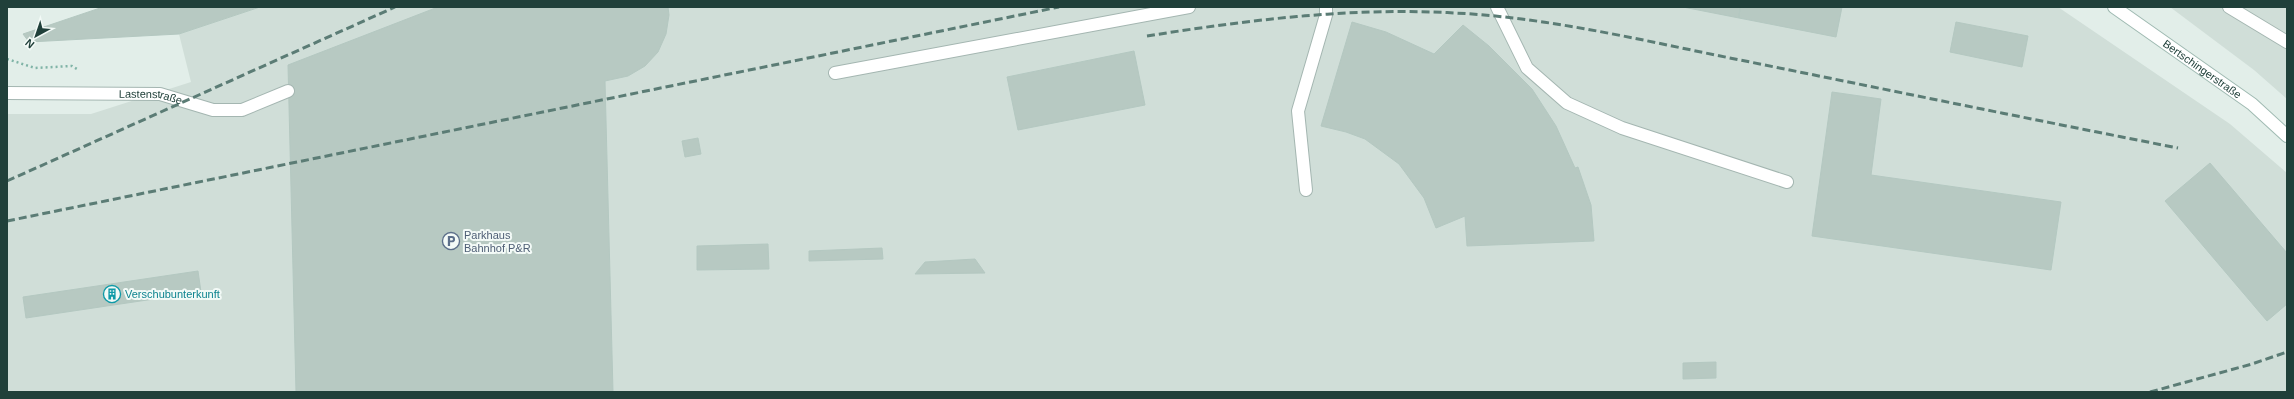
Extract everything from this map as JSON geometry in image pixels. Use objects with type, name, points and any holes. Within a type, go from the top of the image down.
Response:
[{"type":"street","points":[[835,73],[1189,7]]},
{"type":"street","points":[[1306,190],[1298,111],[1326,15],[1326,7]]},
{"type":"street","points":[[1497,7],[1527,68],[1567,103],[1622,128],[1787,182]]},
{"type":"street","name":"Bertschingerstraße","points":[[2114,7],[2252,104],[2287,136]]},
{"type":"street","points":[[2229,7],[2287,42]]},
{"type":"street","name":"Lastenstraße","points":[[7,93],[160,94],[213,110],[242,110],[288,91]]},
{"type":"shaded area","points":[[260,7],[2058,7],[2230,124],[2287,173],[2287,392],[7,392],[7,114],[91,114],[191,82],[179,34]]},
{"type":"shaded area","points":[[2170,7],[2287,7],[2287,99],[2254,70]]},
{"type":"building","points":[[103,7],[260,7],[179,34],[29,42],[23,34]]},
{"type":"building","name":"Parkhaus Bahnhof P&R","points":[[438,7],[668,7],[669,15],[666,34],[658,52],[645,66],[628,76],[605,81],[613,392],[296,392],[288,65]]},
{"type":"building","points":[[1683,7],[1740,7],[1739,18]]},
{"type":"building","points":[[1740,7],[1842,7],[1836,37],[1739,18]]},
{"type":"building","points":[[1352,22],[1386,32],[1434,54],[1463,25],[1489,46],[1532,89],[1556,126],[1575,168],[1578,167],[1591,205],[1594,241],[1467,246],[1465,216],[1436,228],[1424,198],[1399,164],[1365,139],[1346,132],[1321,126]]},
{"type":"building","points":[[1956,22],[2028,36],[2022,67],[1950,52]]},
{"type":"building","points":[[1134,51],[1145,105],[1018,130],[1007,77]]},
{"type":"building","points":[[1832,92],[1881,99],[1871,175],[2061,202],[2051,270],[1812,236]]},
{"type":"building","points":[[698,138],[701,154],[685,157],[682,141]]},
{"type":"building","points":[[2210,163],[2287,253],[2287,304],[2267,321],[2165,201]]},
{"type":"building","points":[[768,244],[769,269],[697,270],[697,246]]},
{"type":"building","points":[[882,248],[883,259],[809,261],[809,251]]},
{"type":"building","points":[[975,259],[985,273],[915,274],[925,262]]},
{"type":"building","name":"Verschubunterkunft","points":[[198,271],[201,292],[26,318],[23,297]]},
{"type":"building","points":[[1716,362],[1716,378],[1683,379],[1683,363]]},
{"type":"railway","points":[[7,181],[395,7]]},
{"type":"railway","points":[[7,221],[1059,7]]},
{"type":"railway","points":[[1147,36],[1262,20],[1339,13],[1455,13],[1530,20],[1604,32],[2178,148]]},
{"type":"railway","points":[[2150,392],[2252,364],[2287,352]]},
{"type":"place","name":"Parkhaus Bahnhof P&R","points":[[451,241]]},
{"type":"place","name":"Verschubunterkunft","points":[[112,294]]}]
